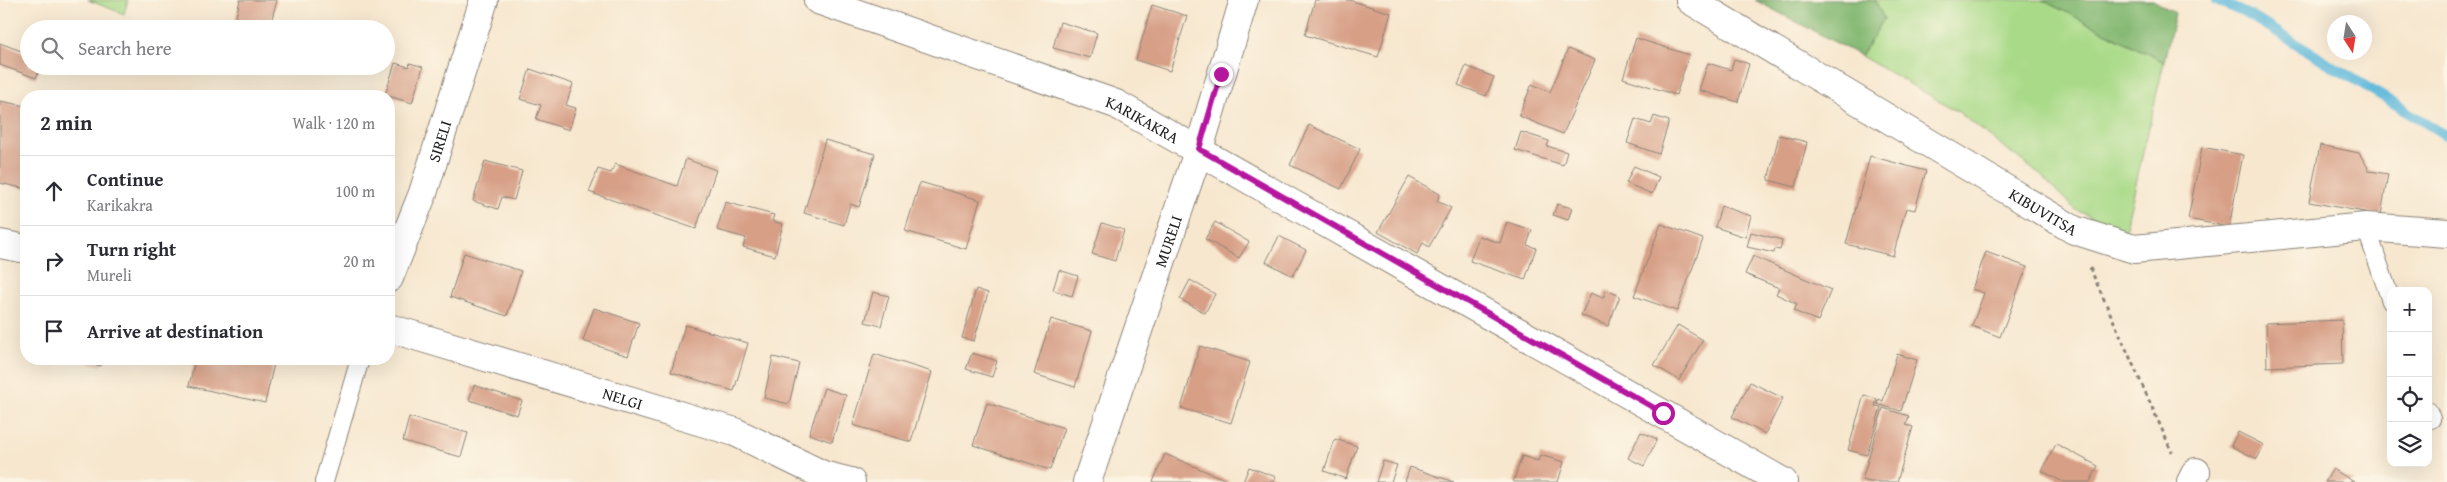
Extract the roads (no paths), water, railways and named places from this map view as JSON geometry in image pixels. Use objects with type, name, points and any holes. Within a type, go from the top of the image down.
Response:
[{"type":"street","name":"SIRELI","points":[[395,263],[423,193],[484,0]]},
{"type":"street","name":"KARIKAKRA","points":[[818,0],[1116,104],[1199,149],[1783,482]]},
{"type":"street","name":"MURELI","points":[[1087,482],[1199,149],[1244,0]]},
{"type":"street","name":"KIBUVITSA","points":[[1690,0],[2074,230],[2134,249],[2366,227],[2447,233]]},
{"type":"street","points":[[0,244],[20,248]]},
{"type":"street","name":"NELGI","points":[[395,330],[735,432],[823,475],[851,482]]},
{"type":"lane","points":[[2366,227],[2387,289]]},
{"type":"lane","points":[[324,482],[358,365]]},
{"type":"waterway","points":[[2216,0],[2251,16],[2447,136]]}]
